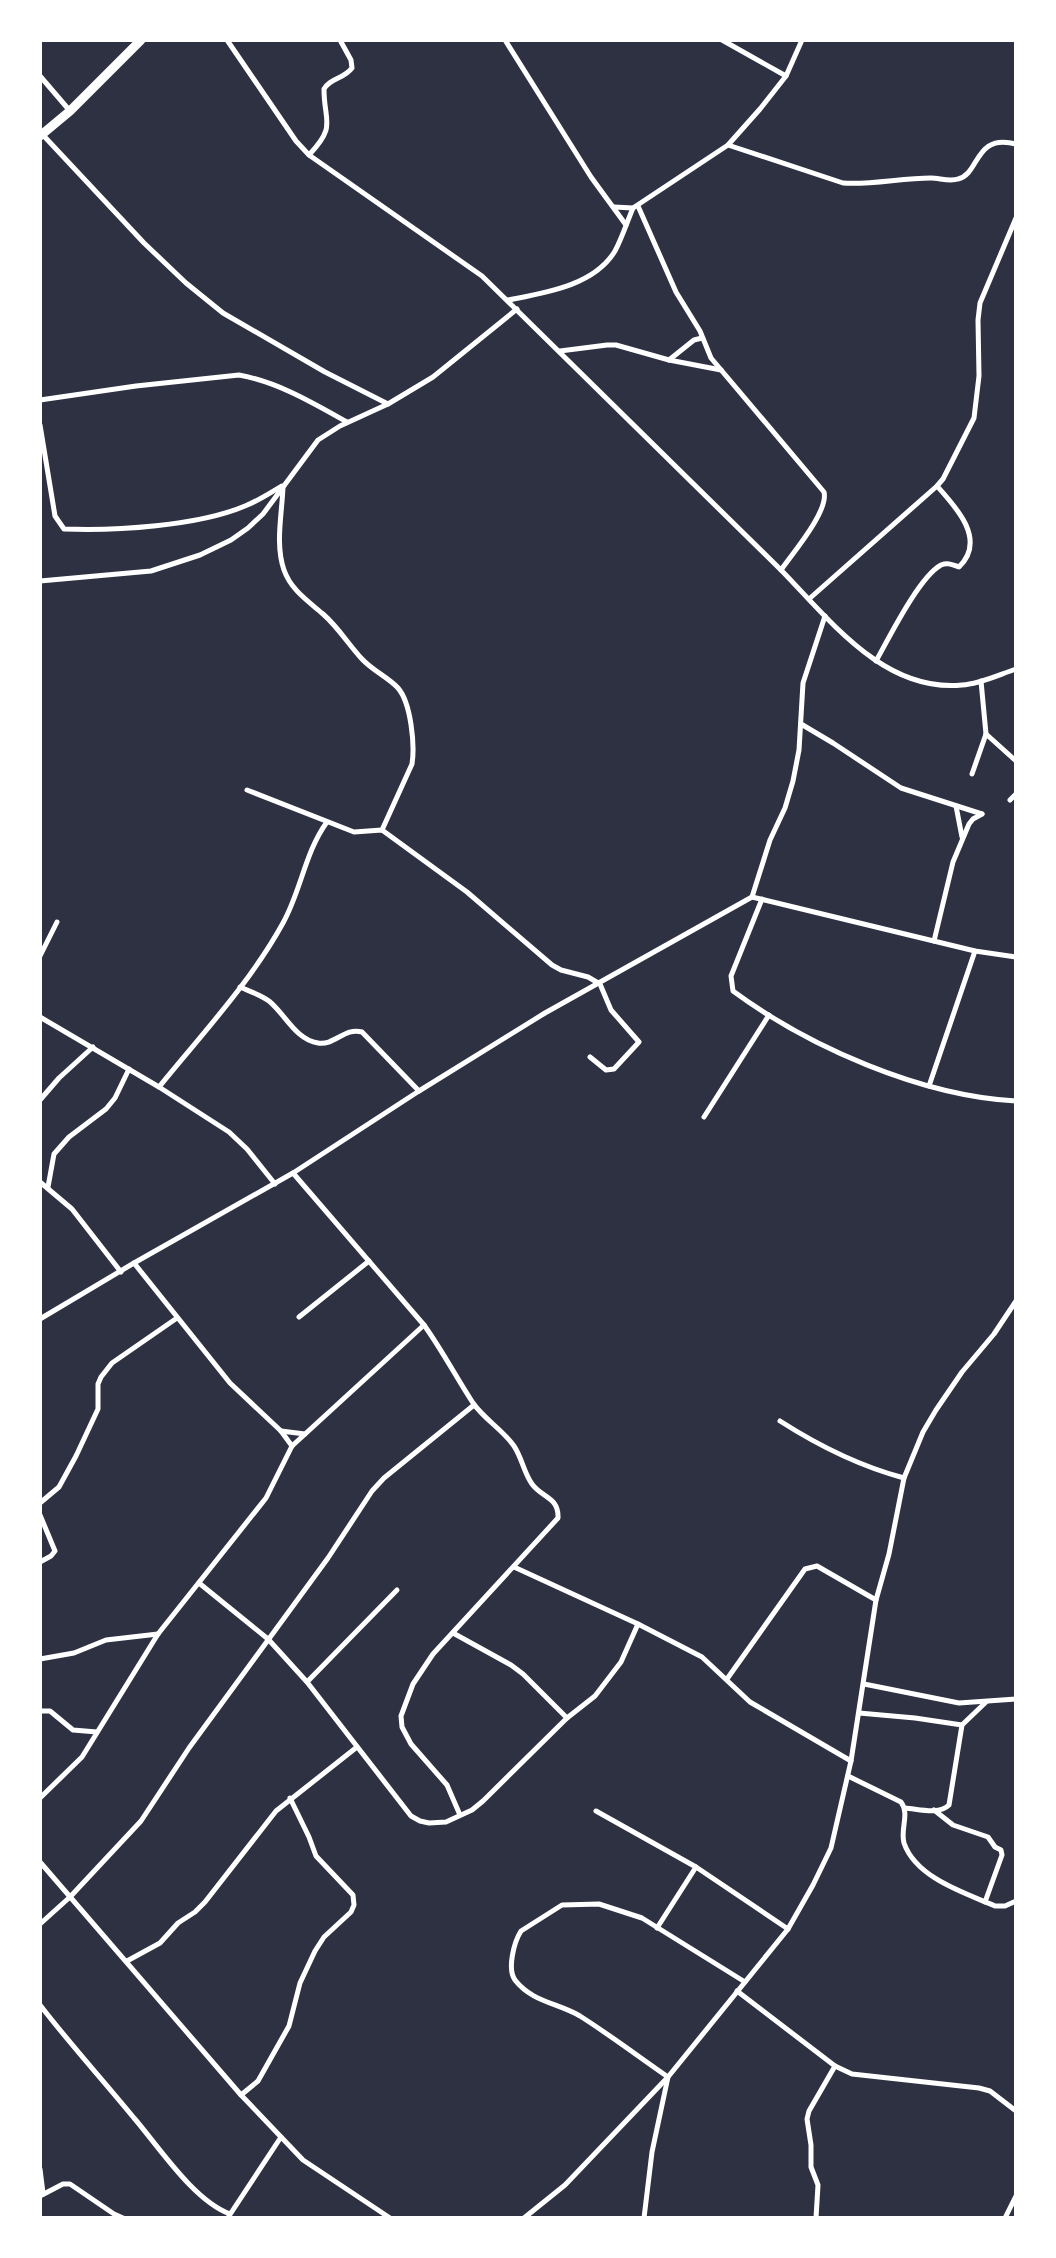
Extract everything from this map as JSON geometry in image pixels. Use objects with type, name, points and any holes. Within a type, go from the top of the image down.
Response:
[{"type":"main road","points":[[41,135],[70,111],[141,40]]},
{"type":"street","points":[[227,40],[296,141],[309,155],[464,261],[508,300],[825,616],[876,662],[907,677],[931,684],[962,686],[1016,669]]},
{"type":"street","points":[[309,155],[326,134],[328,118],[324,88],[328,81],[347,75],[352,68],[351,60],[340,40]]},
{"type":"street","points":[[505,40],[591,177],[626,225]]},
{"type":"street","points":[[722,40],[786,76]]},
{"type":"street","points":[[508,300],[549,292],[570,285],[602,266],[614,253],[635,207],[728,145],[786,76],[802,40]]},
{"type":"street","points":[[40,76],[70,111]]},
{"type":"street","points":[[41,135],[144,243],[186,283],[223,313],[325,372],[388,404]]},
{"type":"street","points":[[728,145],[843,183],[858,184],[932,178],[958,180],[965,176],[982,150],[1005,142],[1016,144]]},
{"type":"street","points":[[614,207],[635,207]]},
{"type":"street","points":[[635,207],[676,292],[694,321],[711,357],[824,492],[826,498],[824,505],[781,570]]},
{"type":"street","points":[[809,599],[943,479],[974,418],[980,366],[978,320],[980,303],[1016,218]]},
{"type":"street","points":[[40,581],[151,571],[200,555],[231,540],[263,514],[318,440],[347,423],[388,404],[433,377],[517,309]]},
{"type":"street","points":[[669,360],[694,340],[702,338]]},
{"type":"street","points":[[560,351],[607,345],[723,370]]},
{"type":"street","points":[[40,400],[136,386],[239,375],[254,378],[302,397],[347,423]]},
{"type":"street","points":[[40,425],[55,516],[64,529],[104,530],[200,519],[245,506],[283,486]]},
{"type":"street","points":[[283,486],[280,547],[284,570],[293,587],[325,616],[370,668],[396,686],[403,695],[407,708],[412,764],[382,830]]},
{"type":"street","points":[[876,662],[905,609],[922,584],[940,566],[949,563],[959,567],[968,555],[970,542],[965,521],[956,506],[937,486]]},
{"type":"street","points":[[752,897],[770,840],[785,808],[793,781],[801,724],[803,683],[825,616]]},
{"type":"street","points":[[972,774],[986,734],[981,681]]},
{"type":"street","points":[[801,724],[901,788],[982,814],[973,819],[952,862],[934,941]]},
{"type":"street","points":[[986,734],[1016,761]]},
{"type":"street","points":[[247,790],[354,832],[382,830],[467,892],[552,965],[561,970],[588,977],[600,984],[611,1010],[639,1042],[614,1069],[606,1070],[590,1057]]},
{"type":"street","points":[[1010,800],[1016,794]]},
{"type":"street","points":[[956,806],[963,839]]},
{"type":"street","points":[[159,1087],[256,966],[284,922],[317,836],[327,822]]},
{"type":"street","points":[[40,1319],[275,1184],[546,1012],[600,984],[752,897],[975,951],[1016,957]]},
{"type":"street","points":[[762,899],[730,976],[733,991],[769,1015],[836,1052],[929,1086],[986,1099],[1016,1101]]},
{"type":"street","points":[[40,956],[57,922]]},
{"type":"street","points":[[929,1086],[975,951]]},
{"type":"street","points":[[240,987],[267,999],[303,1037],[318,1044],[347,1032],[362,1032],[419,1091]]},
{"type":"street","points":[[704,1117],[769,1015]]},
{"type":"street","points":[[40,1017],[159,1087],[229,1132],[247,1149],[275,1184]]},
{"type":"street","points":[[40,1100],[59,1078],[93,1047]]},
{"type":"street","points":[[48,1187],[54,1154],[69,1137],[106,1109],[115,1098],[129,1069]]},
{"type":"street","points":[[293,1173],[424,1325],[443,1351],[474,1405],[509,1440],[530,1481],[536,1489],[555,1502],[558,1509],[558,1518],[433,1654],[413,1684],[400,1716],[402,1727],[411,1744],[447,1785],[460,1815]]},
{"type":"street","points":[[40,1182],[72,1209],[121,1272]]},
{"type":"street","points":[[299,1317],[369,1262]]},
{"type":"street","points":[[135,1263],[230,1383],[281,1431],[292,1446]]},
{"type":"street","points":[[524,2217],[565,2185],[668,2077],[788,1929],[813,1885],[831,1848],[848,1776],[876,1600],[889,1554],[904,1478],[923,1432],[936,1410],[1016,1301]]},
{"type":"street","points":[[40,1503],[59,1487],[81,1445],[98,1408],[98,1384],[106,1369],[177,1318]]},
{"type":"street","points":[[40,1798],[82,1757],[158,1634],[266,1498],[292,1446],[424,1325]]},
{"type":"street","points":[[40,1924],[70,1897],[141,1821],[189,1748],[328,1558],[372,1491],[384,1478],[474,1405]]},
{"type":"street","points":[[780,1421],[812,1442],[876,1471],[904,1478]]},
{"type":"street","points":[[281,1431],[305,1434]]},
{"type":"street","points":[[40,1515],[55,1551],[40,1562]]},
{"type":"street","points":[[727,1679],[805,1569],[817,1566],[876,1600]]},
{"type":"street","points":[[514,1568],[638,1624],[702,1658],[757,1707],[851,1761]]},
{"type":"street","points":[[199,1583],[268,1639],[307,1682],[411,1816],[429,1823],[446,1821],[472,1810],[567,1718],[595,1696],[618,1668],[638,1624]]},
{"type":"street","points":[[307,1682],[396,1590]]},
{"type":"street","points":[[453,1633],[511,1665],[535,1685],[567,1718]]},
{"type":"street","points":[[40,1659],[74,1653],[106,1640],[158,1634]]},
{"type":"street","points":[[864,1684],[951,1702],[1016,1700]]},
{"type":"street","points":[[905,1808],[942,1810],[949,1805],[962,1725],[986,1702]]},
{"type":"street","points":[[40,1711],[50,1712],[73,1730],[97,1732]]},
{"type":"street","points":[[859,1713],[962,1725]]},
{"type":"street","points":[[127,1961],[160,1943],[178,1923],[195,1912],[276,1811],[357,1747]]},
{"type":"street","points":[[848,1776],[901,1802],[905,1808],[904,1844],[926,1872],[937,1880],[985,1902],[1001,1907],[1016,1901]]},
{"type":"street","points":[[241,2095],[258,2081],[289,2026],[300,1983],[315,1951],[324,1937],[351,1912],[354,1905],[353,1895],[316,1857],[290,1798]]},
{"type":"street","points":[[933,1810],[953,1825],[988,1837],[995,1847],[1001,1850],[1002,1855],[985,1902]]},
{"type":"street","points":[[596,1811],[696,1867],[788,1929]]},
{"type":"street","points":[[40,1862],[241,2095],[310,2167],[390,2217]]},
{"type":"street","points":[[657,1928],[696,1867]]},
{"type":"street","points":[[668,2077],[579,2016],[531,1995],[515,1980],[512,1969],[517,1937],[521,1931],[562,1905],[599,1904],[642,1918],[745,1982]]},
{"type":"street","points":[[737,1991],[835,2066],[852,2074],[979,2088],[990,2091],[1016,2111]]},
{"type":"street","points":[[40,2005],[173,2166],[213,2207],[229,2216],[281,2137]]},
{"type":"street","points":[[816,2217],[818,2185],[811,2167],[811,2145],[807,2119],[809,2111],[835,2066]]},
{"type":"street","points":[[644,2217],[656,2125],[668,2077]]},
{"type":"street","points":[[40,2169],[42,2195],[63,2184],[70,2184],[114,2214],[123,2217]]},
{"type":"street","points":[[1005,2217],[1016,2196]]}]
